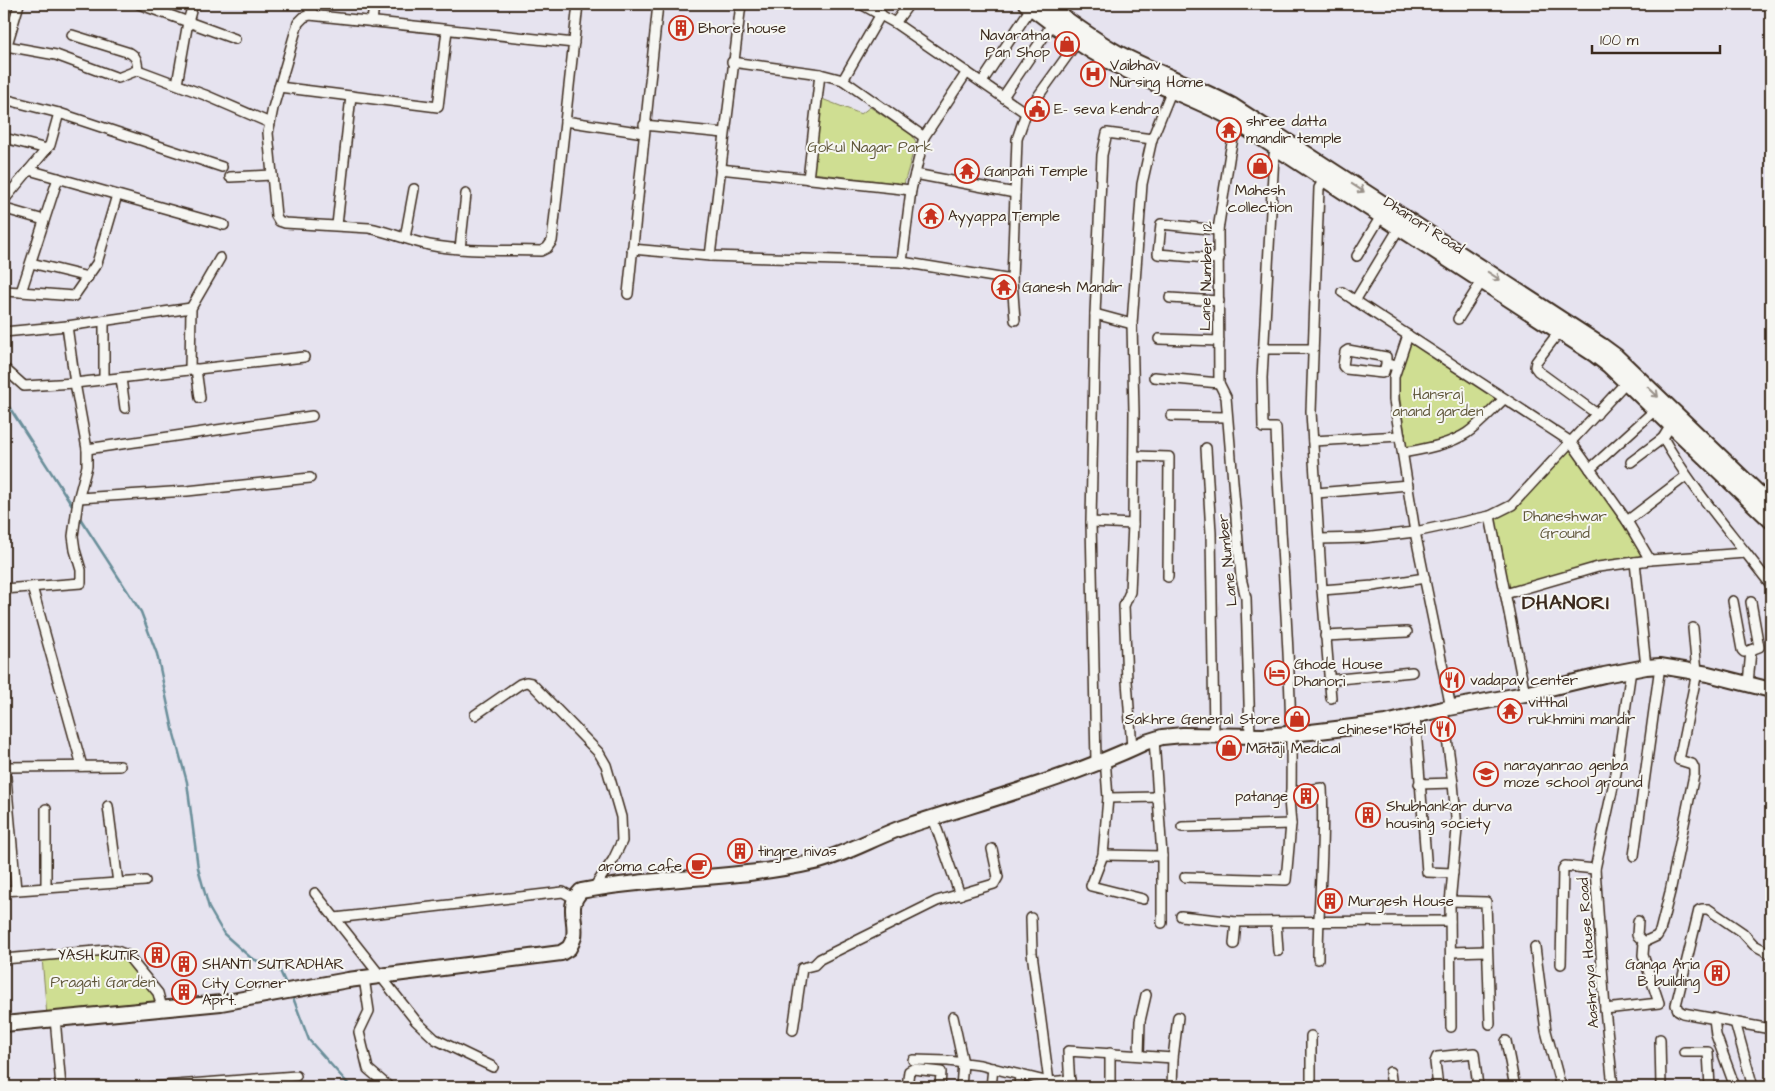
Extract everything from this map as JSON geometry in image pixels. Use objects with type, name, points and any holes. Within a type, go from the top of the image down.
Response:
[{"type":"street","points":[[19,4],[5,48],[56,55],[118,78],[138,70],[177,84],[270,123]]},
{"type":"street","points":[[139,4],[235,39]]},
{"type":"street","points":[[177,84],[193,4]]},
{"type":"street","points":[[306,4],[314,15]]},
{"type":"street","points":[[372,22],[374,4]]},
{"type":"street","points":[[574,44],[314,15],[304,17],[298,24],[279,87],[268,133],[276,216],[279,221],[285,223],[337,225],[380,230],[431,245],[460,249],[541,251],[548,248],[552,241],[574,44],[578,4]]},
{"type":"street","points":[[628,294],[658,4]]},
{"type":"street","points":[[710,256],[740,4]]},
{"type":"street","points":[[861,4],[896,23],[1026,113]]},
{"type":"street","points":[[896,23],[909,4]]},
{"type":"street","name":"Dhanori Road","points":[[1045,4],[1081,36],[1097,55],[1210,100],[1228,116],[1241,119],[1416,232],[1601,345],[1655,410],[1757,499],[1771,505]]},
{"type":"street","points":[[982,82],[1028,6]]},
{"type":"street","name":"Dhanori Road","points":[[1028,6],[1053,23],[1081,36]]},
{"type":"street","points":[[843,80],[881,14]]},
{"type":"street","points":[[1003,97],[1053,23]]},
{"type":"street","points":[[279,87],[438,107],[447,30]]},
{"type":"street","points":[[72,35],[130,53],[135,56],[138,70]]},
{"type":"street","points":[[1016,320],[1012,280],[1017,139],[1026,113],[1081,36]]},
{"type":"street","points":[[732,62],[820,74],[843,80],[924,137]]},
{"type":"street","points":[[902,262],[911,190],[924,137],[967,72]]},
{"type":"street","points":[[808,179],[820,74]]},
{"type":"street","points":[[1132,748],[1124,606],[1130,592],[1133,524],[1132,324],[1141,191],[1152,139],[1173,85]]},
{"type":"street","points":[[337,225],[351,96]]},
{"type":"street","points":[[4,100],[59,113],[222,167]]},
{"type":"street","points":[[4,200],[50,145],[59,113]]},
{"type":"street","name":"Lane Number 12","points":[[1219,383],[1218,230],[1230,153],[1234,134],[1241,119]]},
{"type":"street","points":[[565,121],[644,129],[724,133]]},
{"type":"street","points":[[1143,899],[1091,886],[1103,855],[1108,798],[1101,760],[1091,522],[1095,314],[1102,154],[1108,133],[1152,139]]},
{"type":"street","points":[[4,138],[47,148]]},
{"type":"street","points":[[1185,877],[1286,880],[1291,824],[1289,799],[1291,792],[1292,734],[1279,515],[1276,428],[1263,428],[1262,378],[1274,155],[1280,144]]},
{"type":"street","points":[[720,169],[911,190]]},
{"type":"street","points":[[29,170],[224,225]]},
{"type":"street","points":[[915,174],[1016,193]]},
{"type":"street","points":[[1326,174],[1319,188],[1311,412],[1325,636],[1331,698]]},
{"type":"street","name":"Dhanori Road","points":[[1326,174],[1381,216],[1399,228],[1416,232],[1482,282],[1630,378],[1757,499],[1771,521]]},
{"type":"street","points":[[230,177],[272,175]]},
{"type":"street","points":[[21,292],[58,178]]},
{"type":"street","points":[[406,238],[414,189]]},
{"type":"street","points":[[460,249],[466,194]]},
{"type":"street","points":[[4,291],[74,296],[97,263],[117,195]]},
{"type":"street","points":[[9,210],[44,220]]},
{"type":"street","points":[[1356,256],[1381,216]]},
{"type":"street","points":[[1218,230],[1161,224],[1158,254],[1219,259]]},
{"type":"street","points":[[1355,301],[1399,228]]},
{"type":"street","points":[[632,249],[710,256],[902,262],[1012,280]]},
{"type":"street","points":[[200,398],[193,370],[192,308],[220,258]]},
{"type":"street","points":[[31,263],[88,277]]},
{"type":"street","points":[[1458,319],[1482,282]]},
{"type":"street","points":[[1342,292],[1571,442],[1628,522],[1650,560]]},
{"type":"street","points":[[1170,298],[1219,302]]},
{"type":"street","points":[[4,332],[67,326],[192,308]]},
{"type":"street","points":[[1095,314],[1132,324]]},
{"type":"street","points":[[104,321],[104,380]]},
{"type":"street","points":[[4,589],[81,582],[81,570],[73,536],[87,466],[87,449],[67,326]]},
{"type":"street","points":[[1559,332],[1536,362],[1535,367],[1597,414]]},
{"type":"street","points":[[1408,335],[1394,377],[1394,400],[1415,532],[1447,708],[1456,829],[1450,921],[1451,1027]]},
{"type":"street","points":[[1159,339],[1219,341]]},
{"type":"street","points":[[1264,349],[1313,349]]},
{"type":"street","points":[[1348,350],[1386,357],[1386,364],[1382,373],[1346,369],[1344,366],[1348,350]]},
{"type":"street","points":[[4,368],[24,386],[75,384],[304,357]]},
{"type":"street","points":[[1386,364],[1397,366]]},
{"type":"street","points":[[1154,377],[1219,383]]},
{"type":"street","points":[[121,378],[125,408]]},
{"type":"street","points":[[1319,539],[1363,538],[1415,532],[1490,516],[1512,505],[1630,378]]},
{"type":"street","name":"Lane Number","points":[[1219,383],[1226,397],[1241,578],[1246,598],[1250,736]]},
{"type":"street","points":[[1403,453],[1435,446],[1461,437],[1469,432],[1504,399]]},
{"type":"street","points":[[1590,469],[1655,410]]},
{"type":"street","points":[[87,449],[312,416]]},
{"type":"street","points":[[1171,416],[1227,417]]},
{"type":"street","points":[[1631,462],[1663,438],[1671,425]]},
{"type":"street","points":[[1313,441],[1400,436]]},
{"type":"street","points":[[1663,438],[1686,476],[1771,585]]},
{"type":"street","points":[[1206,448],[1211,534],[1214,735]]},
{"type":"street","points":[[1134,456],[1169,457],[1168,577]]},
{"type":"street","points":[[1628,522],[1686,476]]},
{"type":"street","points":[[79,499],[187,492],[310,478]]},
{"type":"street","points":[[1317,493],[1408,485]]},
{"type":"street","points":[[1490,516],[1525,694]]},
{"type":"street","points":[[1091,522],[1133,524]]},
{"type":"street","points":[[1506,594],[1598,567],[1650,560],[1746,552]]},
{"type":"street","points":[[1634,856],[1653,667],[1635,562]]},
{"type":"street","points":[[1322,590],[1373,586],[1424,578]]},
{"type":"street","points":[[32,587],[82,766]]},
{"type":"street","points":[[1733,602],[1742,650],[1744,652],[1759,647],[1751,602]]},
{"type":"street","points":[[1644,942],[1657,936],[1660,931],[1669,897],[1692,785],[1694,768],[1692,764],[1679,760],[1697,672],[1693,628]]},
{"type":"street","points":[[1325,636],[1407,632]]},
{"type":"street","points":[[1748,684],[1751,650]]},
{"type":"street","points":[[4,1024],[221,1003],[348,980],[561,952],[569,948],[574,937],[572,908],[574,898],[581,891],[768,871],[816,862],[908,826],[1033,787],[1154,740],[1183,735],[1250,736],[1292,734],[1386,723],[1447,708],[1525,694],[1604,674],[1653,667],[1697,672],[1771,690]]},
{"type":"street","name":"Aashraya House Road","points":[[1613,1087],[1605,1009],[1595,869],[1616,772],[1631,670]]},
{"type":"street","points":[[1329,680],[1412,672]]},
{"type":"street","points":[[475,715],[520,684],[531,683],[603,758],[621,817],[622,841],[613,860],[593,889]]},
{"type":"street","points":[[1415,716],[1427,872],[1453,873]]},
{"type":"street","points":[[1154,740],[1162,856],[1162,923]]},
{"type":"street","points":[[4,756],[8,835],[16,890]]},
{"type":"street","points":[[6,767],[120,766]]},
{"type":"street","points":[[1420,784],[1453,783]]},
{"type":"street","points":[[1291,792],[1322,788],[1323,816],[1318,959]]},
{"type":"street","points":[[1108,798],[1158,797]]},
{"type":"street","points":[[108,806],[118,883]]},
{"type":"street","points":[[46,809],[46,888]]},
{"type":"street","points":[[933,818],[960,895]]},
{"type":"street","points":[[1182,827],[1291,824]]},
{"type":"street","points":[[793,1030],[802,968],[814,964],[820,959],[918,909],[937,901],[990,886],[997,881],[998,877],[992,849]]},
{"type":"street","points":[[1103,855],[1162,856]]},
{"type":"street","points":[[1562,964],[1563,869],[1565,866],[1595,869]]},
{"type":"street","points":[[4,891],[145,882]]},
{"type":"street","points":[[315,892],[416,1021],[435,1039],[493,1067]]},
{"type":"street","points":[[335,918],[563,892],[574,898]]},
{"type":"street","points":[[1451,901],[1486,902],[1486,950],[1490,1024]]},
{"type":"street","points":[[1771,954],[1754,945],[1743,933],[1708,909],[1699,910],[1676,1007],[1683,1012],[1771,1029]]},
{"type":"street","points":[[1181,916],[1236,922],[1450,921]]},
{"type":"street","points":[[1030,918],[1032,953],[1049,1082]]},
{"type":"street","points":[[1605,1009],[1659,1004],[1644,955],[1644,942],[1637,935],[1638,921]]},
{"type":"street","points":[[1234,944],[1236,922]]},
{"type":"street","points":[[1276,922],[1278,951]]},
{"type":"street","points":[[1535,947],[1546,1031],[1561,1087]]},
{"type":"street","points":[[4,959],[107,950],[117,951],[127,955],[158,993],[162,1008]]},
{"type":"street","points":[[1451,952],[1486,950]]},
{"type":"street","points":[[364,978],[369,1010],[358,1032],[368,1069],[389,1087]]},
{"type":"street","points":[[1138,1055],[1140,1021],[1146,995]]},
{"type":"street","points":[[953,1017],[963,1063],[961,1087]]},
{"type":"street","points":[[1172,1087],[1178,1017]]},
{"type":"street","points":[[56,1018],[62,1087]]},
{"type":"street","points":[[1714,1018],[1716,1035],[1735,1087]]},
{"type":"street","points":[[1735,1022],[1753,1087]]},
{"type":"street","points":[[1311,1036],[1311,1087]]},
{"type":"street","points":[[1660,1039],[1660,1087]]},
{"type":"street","points":[[1506,1041],[1515,1087]]},
{"type":"street","points":[[914,1060],[963,1063],[993,1068],[1049,1082],[1070,1084],[1068,1050],[1173,1058]]},
{"type":"street","points":[[1684,1052],[1708,1052],[1710,1087]]},
{"type":"street","points":[[1110,1053],[1110,1087]]},
{"type":"street","points":[[1438,1087],[1435,1062],[1437,1057],[1474,1053],[1478,1087]]},
{"type":"street","points":[[991,1087],[993,1068]]},
{"type":"street","points":[[907,1087],[909,1071],[913,1069],[941,1072],[940,1087]]},
{"type":"street","points":[[1390,1072],[1392,1087]]},
{"type":"street","points":[[150,1087],[203,1085],[296,1076]]},
{"type":"street","points":[[1019,1087],[1020,1076]]},
{"type":"green space","name":"Gokul Nagar Park","points":[[822,99],[861,114],[870,107],[912,135],[916,142],[904,184],[813,173]]},
{"type":"green space","name":"Hansraj anand garden","points":[[1409,340],[1498,398],[1462,433],[1407,449],[1397,378]]},
{"type":"green space","name":"Dhaneshwar Ground","points":[[1568,450],[1571,450],[1644,555],[1508,590],[1494,519],[1529,492]]},
{"type":"green space","name":"Pragati Garden","points":[[117,952],[137,968],[154,992],[161,1007],[47,1016],[42,958]]},
{"type":"waterway","points":[[4,399],[74,508]]},
{"type":"waterway","points":[[78,515],[141,612],[157,654],[174,734],[187,782],[198,868],[209,908],[224,934],[251,958],[280,971],[287,986]]},
{"type":"waterway","points":[[292,995],[309,1040],[351,1087]]},
{"type":"place","name":"Bhore house","points":[[681,28]]},
{"type":"place","name":"Navaratna Pan Shop","points":[[1067,44]]},
{"type":"place","name":"Vaibhav Nursing Home","points":[[1093,74]]},
{"type":"place","name":"E- seva kendra","points":[[1037,109]]},
{"type":"place","name":"shree datta mandir temple","points":[[1229,130]]},
{"type":"place","name":"Mahesh collection","points":[[1260,166]]},
{"type":"place","name":"Ganpati Temple","points":[[967,171]]},
{"type":"place","name":"Ayyappa Temple","points":[[931,216]]},
{"type":"place","name":"Ganesh Mandir","points":[[1004,287]]},
{"type":"place","name":"Ghode House Dhanori","points":[[1277,673]]},
{"type":"place","name":"vadapav center","points":[[1452,680]]},
{"type":"place","name":"vitthal rukhmini mandir","points":[[1510,711]]},
{"type":"place","name":"Sakhre General Store","points":[[1297,719]]},
{"type":"place","name":"chinese hotel","points":[[1443,729]]},
{"type":"place","name":"Mataji Medical","points":[[1229,748]]},
{"type":"place","name":"narayanrao genba moze school ground","points":[[1486,774]]},
{"type":"place","name":"patange","points":[[1306,796]]},
{"type":"place","name":"Shubhankar durva housing society","points":[[1368,815]]},
{"type":"place","name":"tingre nivas","points":[[740,851]]},
{"type":"place","name":"aroma cafe","points":[[699,866]]},
{"type":"place","name":"Murgesh House","points":[[1330,901]]},
{"type":"place","name":"YASH KUTIR","points":[[157,955]]},
{"type":"place","name":"SHANTI SUTRADHAR","points":[[184,964]]},
{"type":"place","name":"Ganga Aria B building","points":[[1717,973]]},
{"type":"place","name":"City Corner Aprt.","points":[[184,992]]},
{"type":"district","name":"DHANORI","points":[[1566,602]]}]
